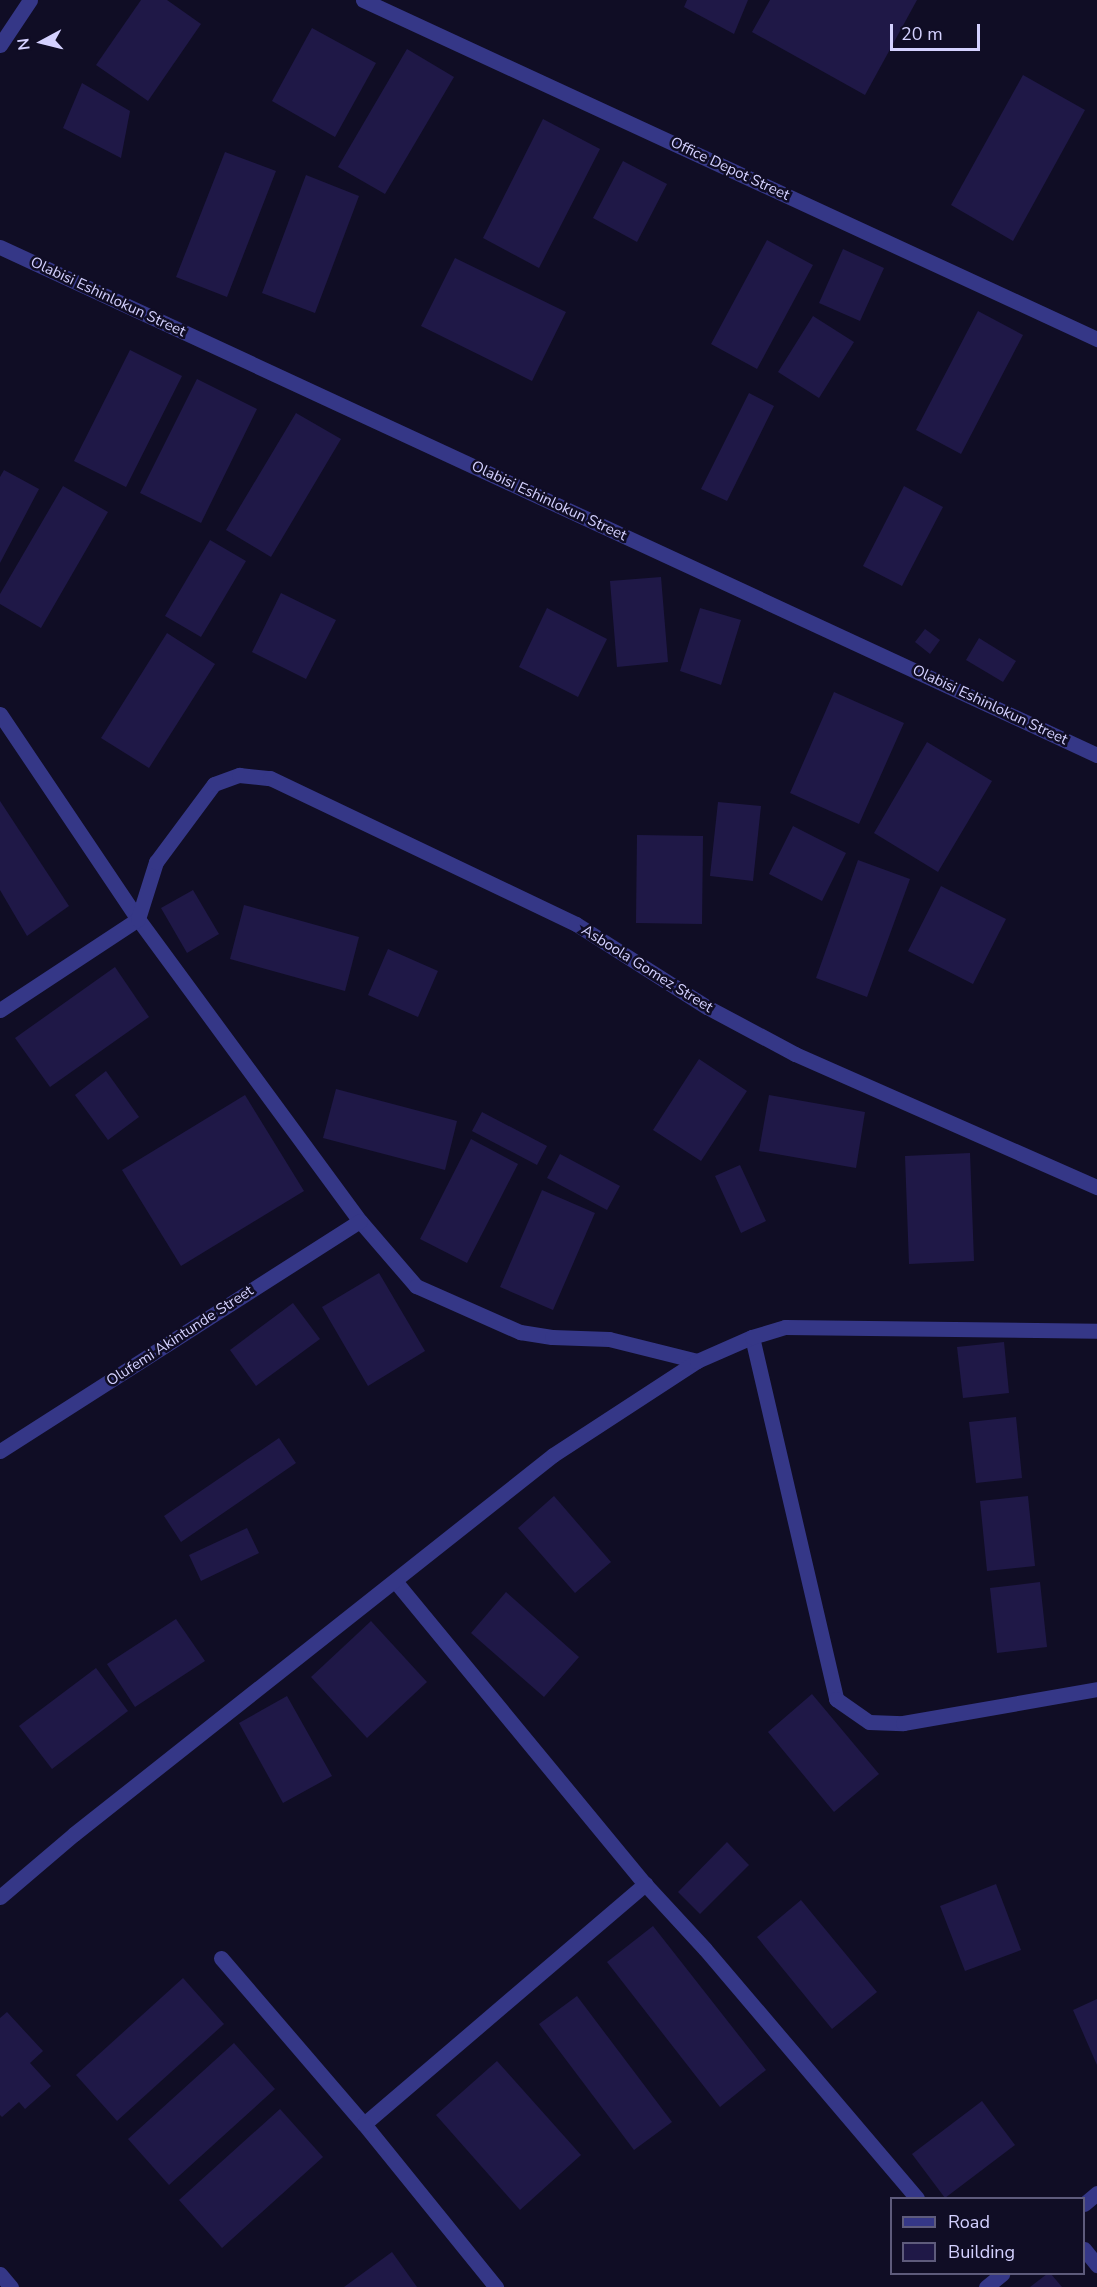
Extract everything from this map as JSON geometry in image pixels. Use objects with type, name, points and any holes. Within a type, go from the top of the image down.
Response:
[{"type":"street","points":[[0,45],[30,0]]},
{"type":"street","name":"Office Depot Street","points":[[363,0],[1097,339]]},
{"type":"street","name":"Olabisi Eshinlokun Street","points":[[0,248],[1097,755]]},
{"type":"street","points":[[0,714],[138,919],[360,1221],[416,1286],[520,1332],[552,1337],[609,1339],[697,1361]]},
{"type":"street","name":"Asboola Gomez Street","points":[[138,919],[156,862],[214,784],[239,775],[270,778],[576,924],[707,1007],[795,1054],[1097,1187]]},
{"type":"street","points":[[0,1010],[138,919]]},
{"type":"street","name":"Olufemi Akintunde Street","points":[[0,1451],[360,1221]]},
{"type":"street","points":[[0,1897],[74,1834],[553,1455],[697,1361],[752,1337],[785,1327],[1097,1331]]},
{"type":"street","points":[[752,1337],[836,1699],[869,1722],[903,1724],[1097,1689]]},
{"type":"street","points":[[395,1581],[645,1884],[705,1948],[915,2197]]},
{"type":"street","points":[[364,2124],[645,1884]]},
{"type":"street","points":[[221,1958],[364,2124],[496,2287]]},
{"type":"street","points":[[1085,2202],[1097,2193]]},
{"type":"street","points":[[1085,2251],[1097,2265]]},
{"type":"street","points":[[0,2274],[11,2287]]},
{"type":"street","points":[[985,2282],[1000,2275]]},
{"type":"building","points":[[141,0],[167,0],[201,24],[148,101],[96,65]]},
{"type":"building","points":[[687,0],[748,0],[734,34],[684,7]]},
{"type":"building","points":[[770,0],[917,0],[865,95],[752,32]]},
{"type":"building","points":[[312,28],[376,63],[335,137],[272,101]]},
{"type":"building","points":[[407,49],[454,77],[385,194],[338,167]]},
{"type":"building","points":[[1023,75],[1085,110],[1013,241],[951,205]]},
{"type":"building","points":[[82,83],[130,111],[121,158],[63,128]]},
{"type":"building","points":[[543,119],[600,149],[539,268],[483,238]]},
{"type":"building","points":[[225,152],[276,171],[227,297],[176,277]]},
{"type":"building","points":[[623,161],[667,184],[637,242],[593,218]]},
{"type":"building","points":[[306,175],[359,196],[315,313],[262,293]]},
{"type":"building","points":[[767,240],[813,265],[757,369],[711,344]]},
{"type":"building","points":[[843,249],[884,268],[860,321],[819,303]]},
{"type":"building","points":[[455,258],[566,312],[532,381],[421,326]]},
{"type":"building","points":[[978,311],[1023,335],[961,454],[916,430]]},
{"type":"building","points":[[813,316],[854,342],[819,398],[778,372]]},
{"type":"building","points":[[130,350],[182,376],[126,487],[74,461]]},
{"type":"building","points":[[197,379],[257,409],[201,523],[140,493]]},
{"type":"building","points":[[749,393],[774,406],[727,501],[701,489]]},
{"type":"building","points":[[296,413],[341,439],[271,557],[226,530]]},
{"type":"building","points":[[4,470],[39,489],[0,563],[0,477]]},
{"type":"building","points":[[63,486],[108,512],[41,628],[0,604],[0,594]]},
{"type":"building","points":[[904,486],[943,507],[902,586],[863,566]]},
{"type":"building","points":[[210,540],[246,561],[201,637],[165,616]]},
{"type":"building","points":[[661,577],[668,662],[617,667],[610,581]]},
{"type":"building","points":[[281,593],[336,620],[306,679],[252,652]]},
{"type":"building","points":[[547,608],[607,639],[578,697],[519,667]]},
{"type":"building","points":[[700,608],[741,620],[721,685],[680,671]]},
{"type":"building","points":[[925,629],[940,640],[930,654],[915,642]]},
{"type":"building","points":[[167,633],[215,664],[149,768],[101,738]]},
{"type":"building","points":[[979,638],[1016,661],[1003,682],[966,660]]},
{"type":"building","points":[[834,692],[904,723],[859,824],[790,793]]},
{"type":"building","points":[[927,742],[992,781],[938,872],[874,833]]},
{"type":"building","points":[[0,801],[69,906],[27,936],[0,890]]},
{"type":"building","points":[[718,802],[761,806],[753,881],[710,876]]},
{"type":"building","points":[[793,826],[846,853],[822,901],[769,874]]},
{"type":"building","points":[[637,835],[703,836],[702,924],[636,923]]},
{"type":"building","points":[[858,860],[910,879],[867,997],[816,978]]},
{"type":"building","points":[[941,886],[1006,919],[973,984],[908,951]]},
{"type":"building","points":[[193,890],[219,934],[187,953],[161,908]]},
{"type":"building","points":[[244,905],[359,937],[345,991],[230,959]]},
{"type":"building","points":[[388,949],[438,971],[418,1017],[368,995]]},
{"type":"building","points":[[115,967],[149,1017],[50,1087],[15,1038]]},
{"type":"building","points":[[699,1059],[747,1091],[701,1161],[653,1130]]},
{"type":"building","points":[[106,1071],[139,1117],[108,1140],[75,1095]]},
{"type":"building","points":[[336,1089],[457,1121],[445,1170],[323,1138]]},
{"type":"building","points":[[245,1095],[304,1191],[181,1266],[122,1170]]},
{"type":"building","points":[[769,1095],[865,1112],[856,1168],[759,1151]]},
{"type":"building","points":[[482,1112],[547,1146],[537,1165],[472,1131]]},
{"type":"building","points":[[471,1139],[518,1164],[467,1263],[420,1239]]},
{"type":"building","points":[[970,1153],[974,1261],[909,1264],[905,1156]]},
{"type":"building","points":[[560,1154],[620,1186],[607,1210],[547,1178]]},
{"type":"building","points":[[740,1165],[766,1221],[741,1233],[715,1176]]},
{"type":"building","points":[[542,1190],[595,1213],[553,1310],[500,1287]]},
{"type":"building","points":[[379,1273],[425,1351],[368,1386],[322,1307]]},
{"type":"building","points":[[293,1303],[320,1339],[256,1386],[230,1350]]},
{"type":"building","points":[[1004,1342],[1009,1393],[963,1398],[957,1347]]},
{"type":"building","points":[[1016,1417],[1022,1478],[976,1483],[969,1422]]},
{"type":"building","points":[[279,1438],[296,1463],[181,1542],[164,1516]]},
{"type":"building","points":[[554,1496],[611,1562],[575,1593],[518,1528]]},
{"type":"building","points":[[1028,1496],[1035,1566],[987,1571],[980,1501]]},
{"type":"building","points":[[247,1528],[259,1553],[201,1581],[189,1555]]},
{"type":"building","points":[[1040,1582],[1047,1647],[997,1653],[990,1588]]},
{"type":"building","points":[[506,1592],[579,1657],[544,1697],[471,1633]]},
{"type":"building","points":[[176,1619],[205,1661],[135,1707],[107,1664]]},
{"type":"building","points":[[371,1621],[427,1682],[367,1738],[311,1677]]},
{"type":"building","points":[[96,1668],[128,1711],[52,1769],[19,1726]]},
{"type":"building","points":[[812,1694],[879,1774],[834,1812],[768,1732]]},
{"type":"building","points":[[287,1696],[332,1776],[283,1803],[239,1723]]},
{"type":"building","points":[[727,1842],[749,1865],[700,1914],[678,1892]]},
{"type":"building","points":[[996,1884],[1021,1950],[965,1971],[940,1906]]},
{"type":"building","points":[[801,1900],[877,1992],[832,2029],[757,1937]]},
{"type":"building","points":[[653,1926],[766,2070],[720,2107],[607,1962]]},
{"type":"building","points":[[183,1978],[224,2024],[117,2121],[76,2075]]},
{"type":"building","points":[[577,1996],[672,2122],[634,2150],[539,2024]]},
{"type":"building","points":[[1097,1999],[1097,2065],[1073,2010]]},
{"type":"building","points":[[7,2012],[43,2051],[30,2063],[51,2086],[25,2109],[19,2102],[2,2117],[0,2115],[0,2018]]},
{"type":"building","points":[[234,2043],[275,2089],[169,2185],[128,2139]]},
{"type":"building","points":[[497,2061],[581,2155],[520,2210],[436,2115]]},
{"type":"building","points":[[982,2101],[1015,2145],[946,2197],[912,2154]]},
{"type":"building","points":[[280,2109],[323,2157],[222,2248],[179,2200]]},
{"type":"building","points":[[392,2252],[417,2287],[344,2287]]},
{"type":"building","points":[[1046,2275],[1052,2275],[1062,2287],[1030,2287]]}]
